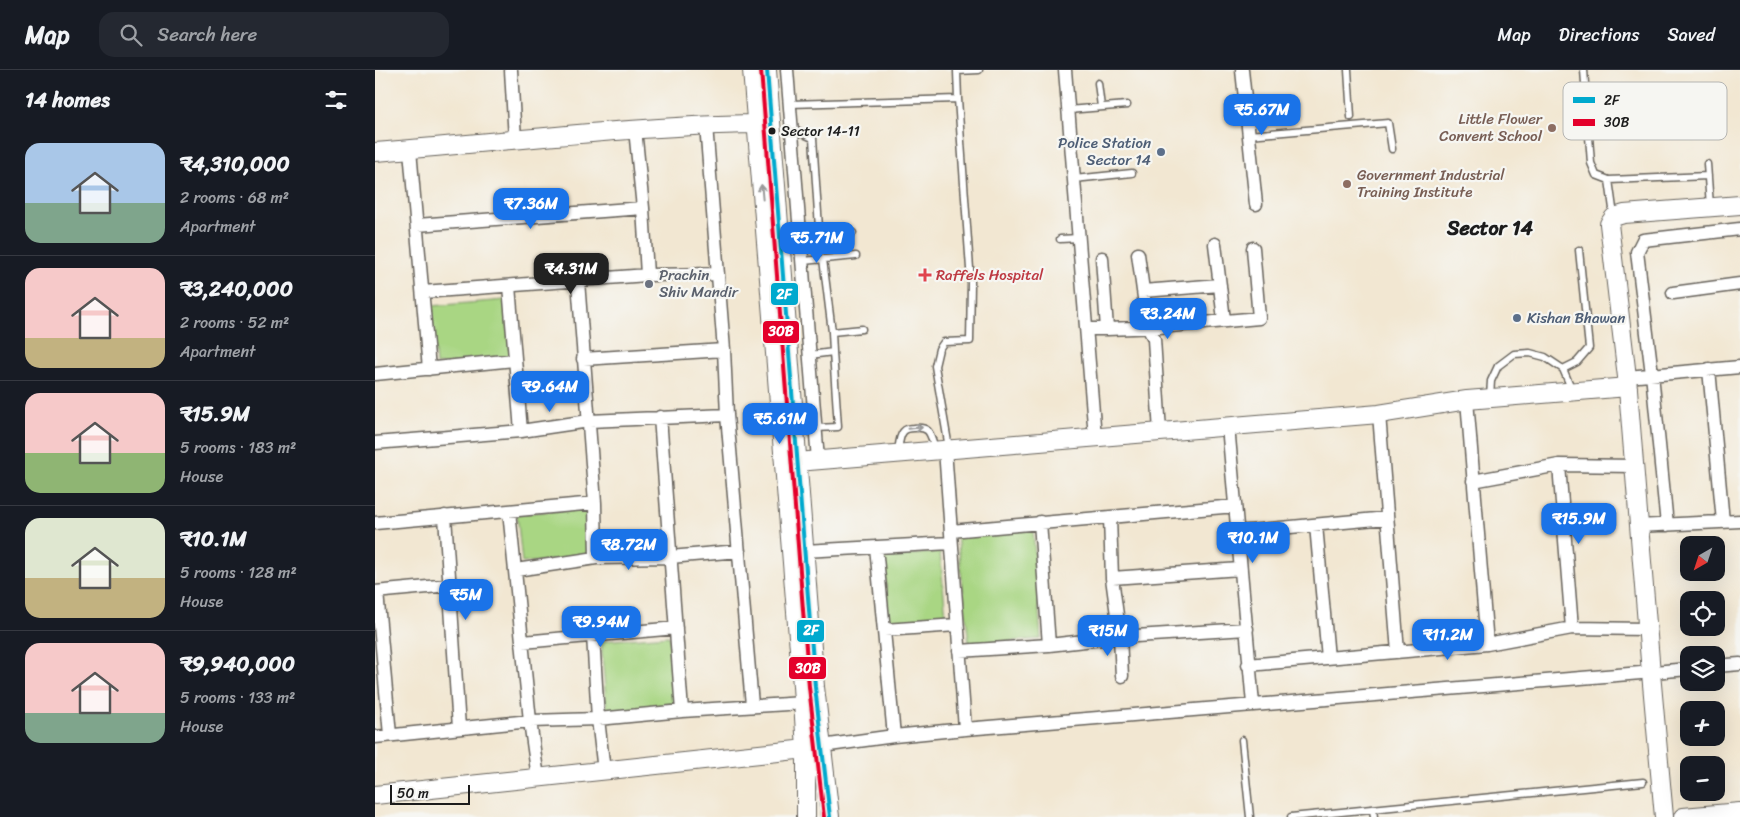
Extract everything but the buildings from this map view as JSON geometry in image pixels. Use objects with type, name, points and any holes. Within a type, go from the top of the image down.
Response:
[{"type":"street","points":[[511,70],[515,140]]},
{"type":"street","points":[[752,70],[803,703],[830,817]]},
{"type":"street","points":[[767,70],[815,687],[814,748],[806,817]]},
{"type":"street","points":[[787,70],[818,460]]},
{"type":"street","points":[[1065,70],[1095,437]]},
{"type":"street","points":[[1242,70],[1256,204]]},
{"type":"street","points":[[375,152],[635,129],[757,124]]},
{"type":"street","points":[[706,125],[724,350],[727,415],[752,705]]},
{"type":"street","points":[[635,129],[643,208],[647,275]]},
{"type":"street","points":[[409,150],[429,369]]},
{"type":"street","points":[[1665,817],[1647,629],[1627,382],[1609,224],[1614,217],[1740,204]]},
{"type":"street","points":[[417,225],[643,208]]},
{"type":"street","points":[[1667,525],[1652,374],[1637,252],[1643,240],[1740,229]]},
{"type":"street","points":[[1215,244],[1224,320]]},
{"type":"street","points":[[1086,329],[1107,330],[1259,318],[1253,248]]},
{"type":"street","points":[[1138,254],[1148,327],[1154,339],[1160,432]]},
{"type":"street","points":[[1102,258],[1107,330]]},
{"type":"street","points":[[423,292],[647,275],[718,274]]},
{"type":"street","points":[[578,281],[595,503],[596,558]]},
{"type":"street","points":[[1673,294],[1740,284]]},
{"type":"street","points":[[1143,290],[1220,285]]},
{"type":"street","points":[[509,286],[521,431]]},
{"type":"street","points":[[583,359],[724,350]]},
{"type":"street","points":[[375,374],[514,360]]},
{"type":"street","points":[[797,462],[1379,414],[1467,400],[1490,390],[1627,382],[1652,374],[1740,367]]},
{"type":"street","points":[[1709,369],[1723,522]]},
{"type":"street","points":[[1467,400],[1487,644]]},
{"type":"street","points":[[1379,414],[1397,652]]},
{"type":"street","points":[[375,443],[521,431],[589,421],[727,415]]},
{"type":"street","points":[[660,417],[682,711]]},
{"type":"street","points":[[1228,426],[1253,704]]},
{"type":"street","points":[[943,450],[965,728]]},
{"type":"street","points":[[1473,481],[1559,465],[1633,466]]},
{"type":"street","points":[[1559,465],[1572,628]]},
{"type":"street","points":[[375,522],[595,503]]},
{"type":"street","points":[[804,551],[876,547],[1040,522],[1235,506]]},
{"type":"street","points":[[509,510],[530,721],[538,778]]},
{"type":"street","points":[[445,516],[459,728]]},
{"type":"street","points":[[1110,517],[1113,578],[1120,637],[1122,676]]},
{"type":"street","points":[[1237,532],[1387,518]]},
{"type":"street","points":[[1639,526],[1740,521]]},
{"type":"street","points":[[1040,522],[1049,645]]},
{"type":"street","points":[[1316,525],[1328,658]]},
{"type":"street","points":[[876,547],[894,736]]},
{"type":"street","points":[[516,570],[596,558],[670,557],[739,551]]},
{"type":"street","points":[[1113,578],[1240,569]]},
{"type":"street","points":[[390,735],[379,673],[376,592],[449,585]]},
{"type":"street","points":[[884,630],[957,625]]},
{"type":"street","points":[[523,642],[676,628]]},
{"type":"street","points":[[1248,665],[1487,644],[1572,628],[1647,629]]},
{"type":"street","points":[[959,651],[1049,645],[1120,637],[1247,629]]},
{"type":"street","points":[[593,635],[598,719],[604,771]]},
{"type":"street","points":[[1725,665],[1740,664]]},
{"type":"street","points":[[375,795],[814,748],[965,728],[1680,670]]},
{"type":"street","points":[[375,737],[530,721],[598,719],[752,705],[803,703]]},
{"type":"street","points":[[1683,817],[1740,812]]},
{"type":"lane","points":[[943,450],[935,366],[939,349],[944,342],[970,341],[971,316],[971,283],[957,71],[979,70]]},
{"type":"lane","points":[[1348,70],[1351,117]]},
{"type":"lane","points":[[1098,83],[1101,107]]},
{"type":"lane","points":[[790,104],[958,99]]},
{"type":"lane","points":[[1068,110],[1127,105]]},
{"type":"lane","points":[[1248,135],[1388,123],[1393,149]]},
{"type":"lane","points":[[792,128],[813,138],[819,228]]},
{"type":"lane","points":[[1589,140],[1591,164],[1596,175],[1609,180],[1708,176]]},
{"type":"lane","points":[[1707,164],[1710,207]]},
{"type":"lane","points":[[1074,179],[1132,174]]},
{"type":"lane","points":[[1609,180],[1614,217]]},
{"type":"lane","points":[[801,243],[853,233]]},
{"type":"lane","points":[[1060,239],[1079,238]]},
{"type":"lane","points":[[1563,369],[1577,362],[1589,348],[1579,250]]},
{"type":"lane","points":[[803,261],[856,256]]},
{"type":"lane","points":[[816,428],[838,427],[832,332],[823,259]]},
{"type":"lane","points":[[832,332],[862,329]]},
{"type":"lane","points":[[810,355],[833,352]]},
{"type":"lane","points":[[1490,390],[1498,366],[1514,354],[1530,353],[1545,357],[1563,369],[1569,384]]},
{"type":"lane","points":[[898,453],[901,434],[905,430],[923,427],[943,450]]},
{"type":"lane","points":[[1241,740],[1250,817]]},
{"type":"lane","points":[[1291,817],[1643,782]]},
{"type":"lane","points":[[1373,809],[1374,817]]},
{"type":"green space","points":[[505,300],[511,359],[436,365],[431,306]]},
{"type":"green space","points":[[590,508],[594,556],[522,563],[517,514]]},
{"type":"green space","points":[[1033,529],[1041,639],[969,644],[957,535]]},
{"type":"green space","points":[[940,552],[946,617],[889,622],[884,557]]},
{"type":"green space","points":[[669,636],[676,709],[607,714],[601,641]]},
{"type":"transit line","name":"30B","points":[[761,70],[809,687],[824,817]]},
{"type":"transit line","name":"2F","points":[[767,70],[815,687],[830,817]]},
{"type":"place","name":"Little Flower Convent School","points":[[1552,128]]},
{"type":"place","name":"Sector 14-11","points":[[772,131]]},
{"type":"place","name":"Police Station Sector 14","points":[[1161,152]]},
{"type":"place","name":"Government Industrial Training Institute","points":[[1347,184]]},
{"type":"place","name":"Raffels Hospital","points":[[925,275]]},
{"type":"place","name":"Prachin Shiv Mandir","points":[[649,284]]},
{"type":"place","name":"Kishan Bhawan","points":[[1517,318]]},
{"type":"district","name":"Sector 14","points":[[1490,228]]}]
